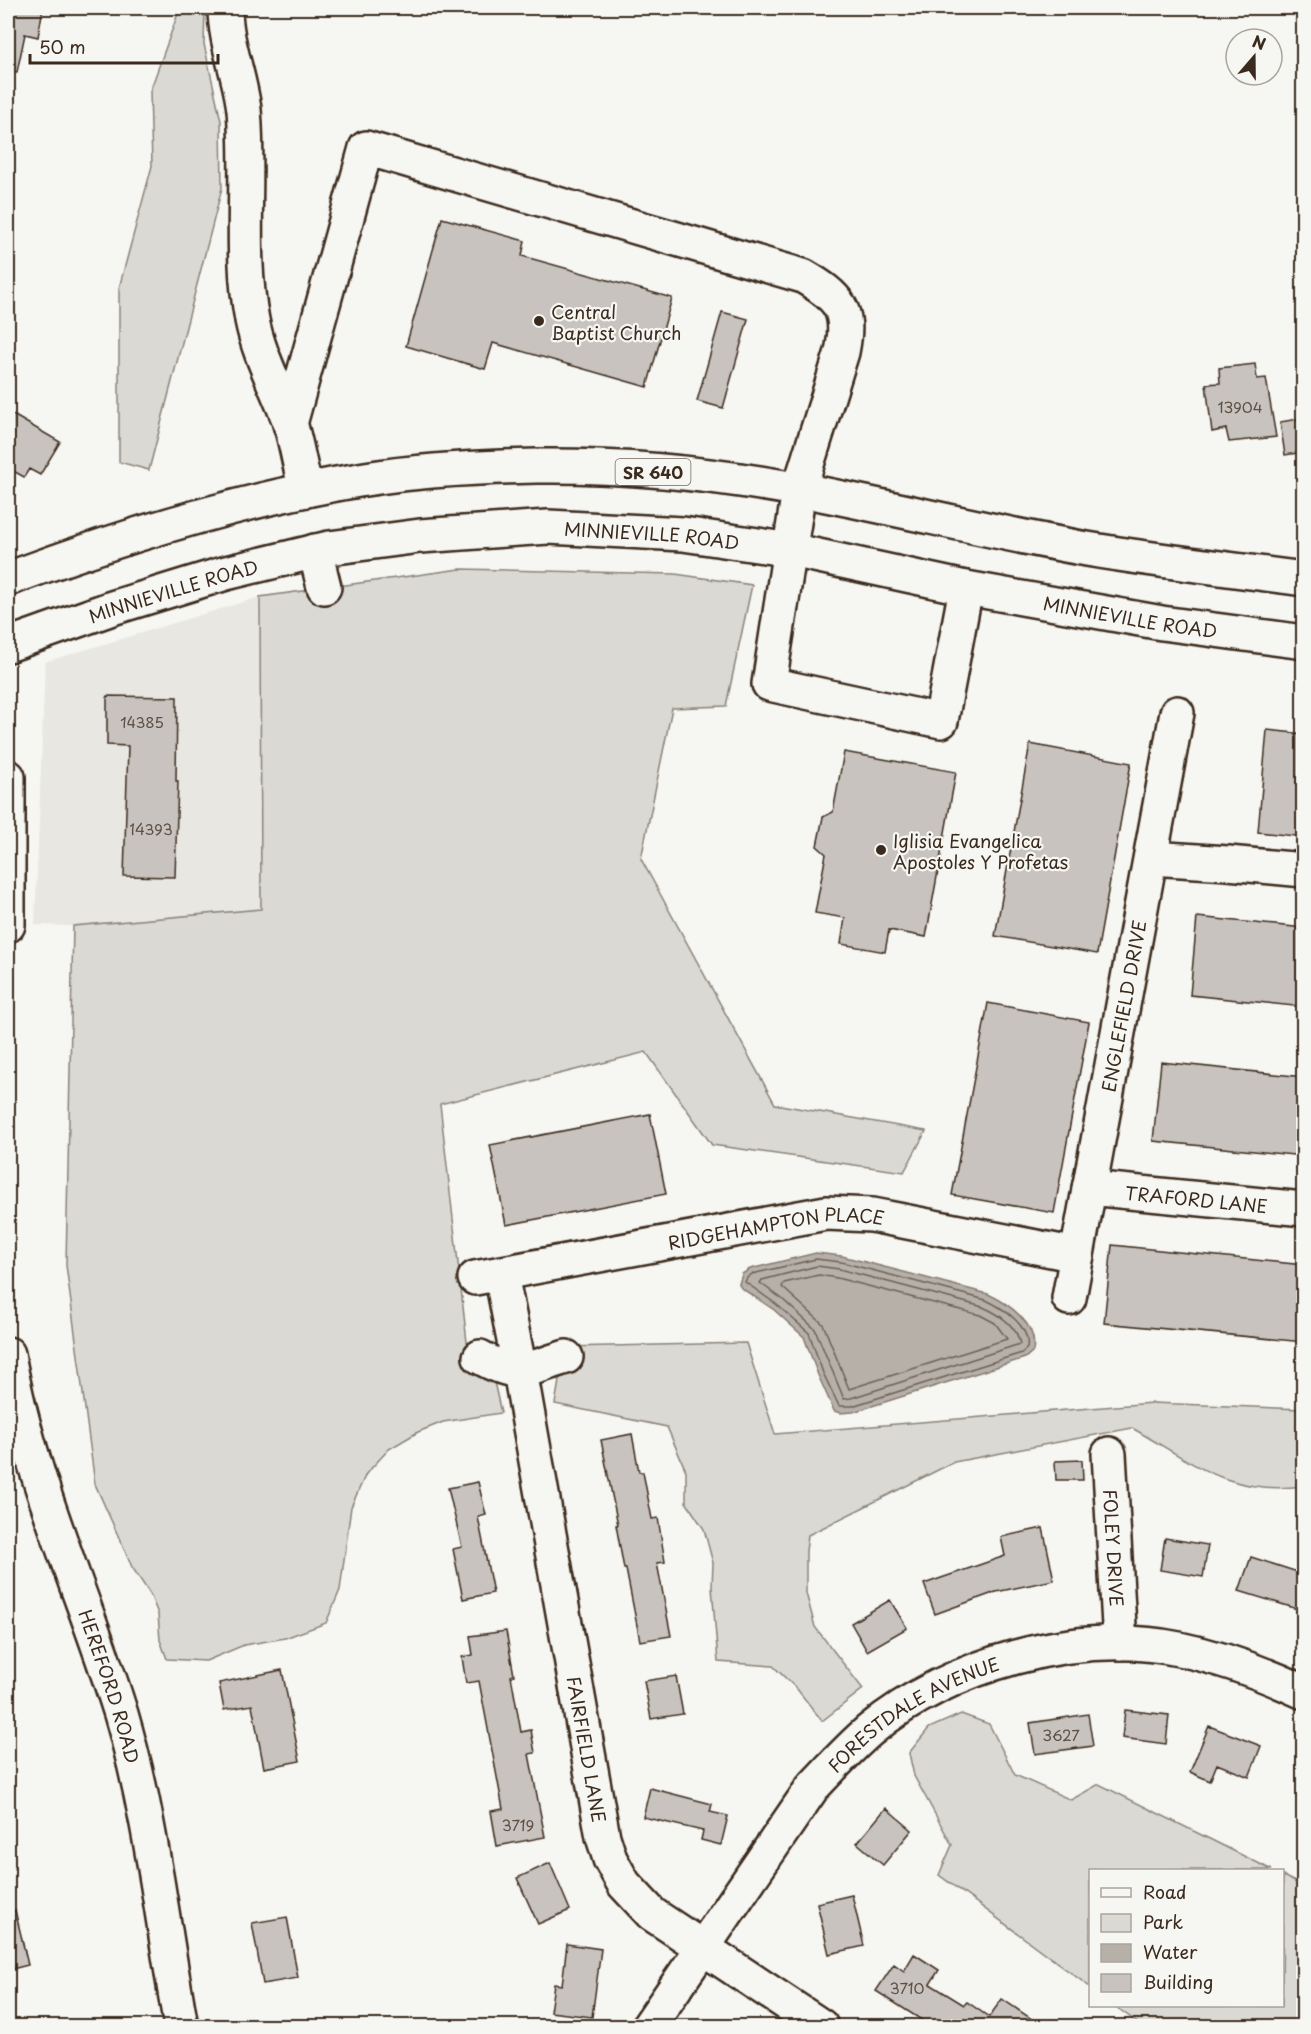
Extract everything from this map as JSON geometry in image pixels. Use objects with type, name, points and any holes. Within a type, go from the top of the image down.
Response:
[{"type":"street","points":[[225,8],[225,27],[242,95],[245,128],[246,274],[252,322],[266,366],[290,424],[306,490]]},
{"type":"street","points":[[290,424],[366,148],[803,276],[836,298],[843,314],[846,332],[842,352],[799,490],[769,684],[941,721],[966,588]]},
{"type":"street","name":"SR 640","points":[[8,579],[102,545],[196,516],[306,490],[367,479],[453,470],[538,466],[611,468],[717,477],[799,490],[1087,549],[1304,579]]},
{"type":"street","name":"MINNIEVILLE ROAD","points":[[8,645],[112,608],[226,573],[315,551],[420,536],[548,527],[683,534],[791,550],[966,588],[1162,623],[1304,642]]},
{"type":"street","points":[[315,551],[324,587]]},
{"type":"street","name":"ENGLEFIELD DRIVE","points":[[1069,1298],[1177,713]]},
{"type":"street","points":[[8,777],[8,925]]},
{"type":"street","points":[[1151,858],[1228,862],[1304,870]]},
{"type":"street","name":"TRAFORD LANE","points":[[1089,1188],[1304,1209]]},
{"type":"street","name":"RIDGEHAMPTON PLACE","points":[[488,1276],[826,1213],[872,1215],[1077,1255]]},
{"type":"street","name":"FAIRFIELD LANE","points":[[488,1276],[520,1371],[603,1837],[610,1859],[624,1884],[639,1903],[652,1914],[821,2026]]},
{"type":"street","name":"HEREFORD ROAD","points":[[8,1354],[21,1420],[120,1714],[142,1796],[181,2026]]},
{"type":"street","points":[[480,1357],[506,1370],[520,1371],[566,1357]]},
{"type":"street","name":"FOLEY DRIVE","points":[[1109,1454],[1120,1643]]},
{"type":"street","name":"FORESTDALE AVENUE","points":[[649,2026],[812,1788],[844,1753],[872,1729],[911,1702],[952,1680],[997,1663],[1043,1651],[1081,1645],[1120,1643],[1177,1648],[1228,1661],[1304,1692]]},
{"type":"shaded area","points":[[260,597],[261,909],[73,926],[35,925],[45,662]]},
{"type":"green space","points":[[180,8],[205,8],[204,44],[221,121],[222,188],[149,470],[119,462],[119,288],[152,166],[150,91]]},
{"type":"green space","points":[[460,569],[675,574],[752,585],[726,706],[672,708],[641,859],[775,1104],[926,1131],[904,1172],[712,1145],[646,1052],[440,1104],[467,1342],[488,1355],[501,1413],[443,1422],[418,1432],[389,1449],[366,1474],[351,1507],[340,1590],[326,1623],[285,1638],[244,1645],[206,1661],[167,1659],[160,1640],[158,1614],[150,1594],[132,1567],[95,1484],[66,1265],[73,926],[261,909],[260,597]]},
{"type":"green space","points":[[746,1343],[775,1434],[1152,1403],[1303,1409],[1303,1486],[1277,1488],[1232,1481],[1193,1464],[1132,1428],[954,1462],[808,1535],[806,1593],[815,1627],[863,1689],[822,1721],[797,1689],[773,1666],[718,1662],[712,1587],[713,1563],[704,1529],[686,1502],[686,1471],[667,1427],[555,1404],[565,1347]]},
{"type":"green space","points":[[961,1714],[989,1724],[1015,1775],[1071,1800],[1099,1784],[1270,1869],[1089,1869],[1089,1986],[939,1875],[952,1845],[914,1776],[909,1753],[929,1728]]},
{"type":"green space","points":[[1284,1876],[1303,1886],[1303,2026],[1142,2026],[1116,2007],[1284,2007]]},
{"type":"water","points":[[816,1253],[842,1256],[988,1294],[1013,1309],[1027,1324],[1034,1341],[1033,1351],[1025,1358],[853,1412],[834,1411],[804,1337],[773,1309],[741,1288],[739,1284],[742,1274],[750,1269]]},
{"type":"building","points":[[8,8],[43,8],[38,37],[25,34],[17,72],[8,71]]},
{"type":"building","name":"Central Baptist Church","points":[[442,218],[525,241],[522,256],[672,298],[647,387],[493,343],[485,369],[406,346]]},
{"type":"building","points":[[722,312],[748,319],[723,408],[697,401]]},
{"type":"building","points":[[1255,364],[1257,379],[1266,378],[1276,437],[1229,442],[1226,429],[1212,432],[1206,384],[1220,383],[1219,368]]},
{"type":"building","points":[[8,412],[60,442],[40,475],[29,469],[24,477],[8,468]]},
{"type":"building","points":[[1304,418],[1304,452],[1285,455],[1280,422]]},
{"type":"building","points":[[107,696],[177,697],[176,781],[178,781],[175,877],[124,876],[128,746],[107,745]]},
{"type":"building","points":[[1267,730],[1304,734],[1304,837],[1258,832]]},
{"type":"building","points":[[1030,744],[1131,763],[1097,954],[995,936]]},
{"type":"building","name":"Iglisia Evangelica Apostoles Y Profetas","points":[[844,752],[956,772],[926,937],[889,930],[885,952],[841,944],[845,918],[815,913],[826,854],[817,846],[823,817],[833,812]]},
{"type":"building","points":[[1197,917],[1304,928],[1304,1007],[1190,995]]},
{"type":"building","points":[[988,1003],[1089,1022],[1054,1213],[952,1195]]},
{"type":"building","points":[[1161,1062],[1304,1077],[1304,1156],[1153,1141]]},
{"type":"building","points":[[650,1114],[666,1194],[506,1225],[490,1145]]},
{"type":"building","points":[[1112,1245],[1304,1265],[1304,1342],[1104,1323]]},
{"type":"building","points":[[632,1434],[639,1472],[643,1472],[652,1519],[658,1518],[665,1562],[657,1563],[671,1636],[640,1641],[626,1569],[624,1569],[616,1525],[618,1525],[601,1440]]},
{"type":"building","points":[[1082,1460],[1083,1480],[1056,1480],[1055,1461]]},
{"type":"building","points":[[478,1482],[486,1515],[478,1517],[493,1593],[463,1599],[453,1549],[462,1547],[448,1488]]},
{"type":"building","points":[[1043,1528],[1054,1580],[996,1592],[935,1614],[924,1584],[1005,1556],[1001,1537]]},
{"type":"building","points":[[1165,1538],[1208,1545],[1203,1577],[1160,1570]]},
{"type":"building","points":[[1251,1557],[1304,1574],[1304,1611],[1239,1591]]},
{"type":"building","points":[[890,1600],[907,1628],[867,1651],[851,1623]]},
{"type":"building","points":[[506,1631],[521,1732],[531,1730],[535,1753],[529,1754],[545,1837],[497,1846],[491,1811],[503,1809],[479,1681],[466,1683],[462,1657],[473,1655],[470,1636]]},
{"type":"building","points":[[282,1670],[300,1761],[264,1768],[252,1705],[224,1710],[219,1683]]},
{"type":"building","points":[[676,1676],[683,1714],[651,1719],[644,1681]]},
{"type":"building","points":[[1125,1710],[1169,1715],[1166,1744],[1122,1738]]},
{"type":"building","points":[[1088,1714],[1093,1746],[1035,1754],[1030,1723]]},
{"type":"building","points":[[1209,1726],[1261,1746],[1249,1777],[1217,1764],[1210,1781],[1190,1772]]},
{"type":"building","points":[[650,1788],[712,1804],[710,1812],[728,1816],[721,1845],[701,1840],[703,1831],[643,1817]]},
{"type":"building","points":[[886,1808],[912,1830],[883,1865],[857,1843]]},
{"type":"building","points":[[550,1863],[570,1910],[538,1924],[517,1878]]},
{"type":"building","points":[[852,1895],[864,1946],[829,1954],[817,1903]]},
{"type":"building","points":[[15,1910],[28,1965],[8,1970],[8,1911]]},
{"type":"building","points":[[287,1917],[298,1978],[263,1984],[252,1923]]},
{"type":"building","points":[[567,1944],[601,1949],[592,2017],[550,2012],[554,1984],[562,1985]]},
{"type":"building","points":[[914,1954],[939,1970],[930,1984],[964,2005],[967,2002],[989,2017],[1002,1999],[1042,2026],[931,2026],[876,1991],[894,1964],[904,1971]]},
{"type":"place","name":"Central Baptist Church","points":[[539,321]]},
{"type":"place","name":"Iglisia Evangelica Apostoles Y Profetas","points":[[881,850]]}]
